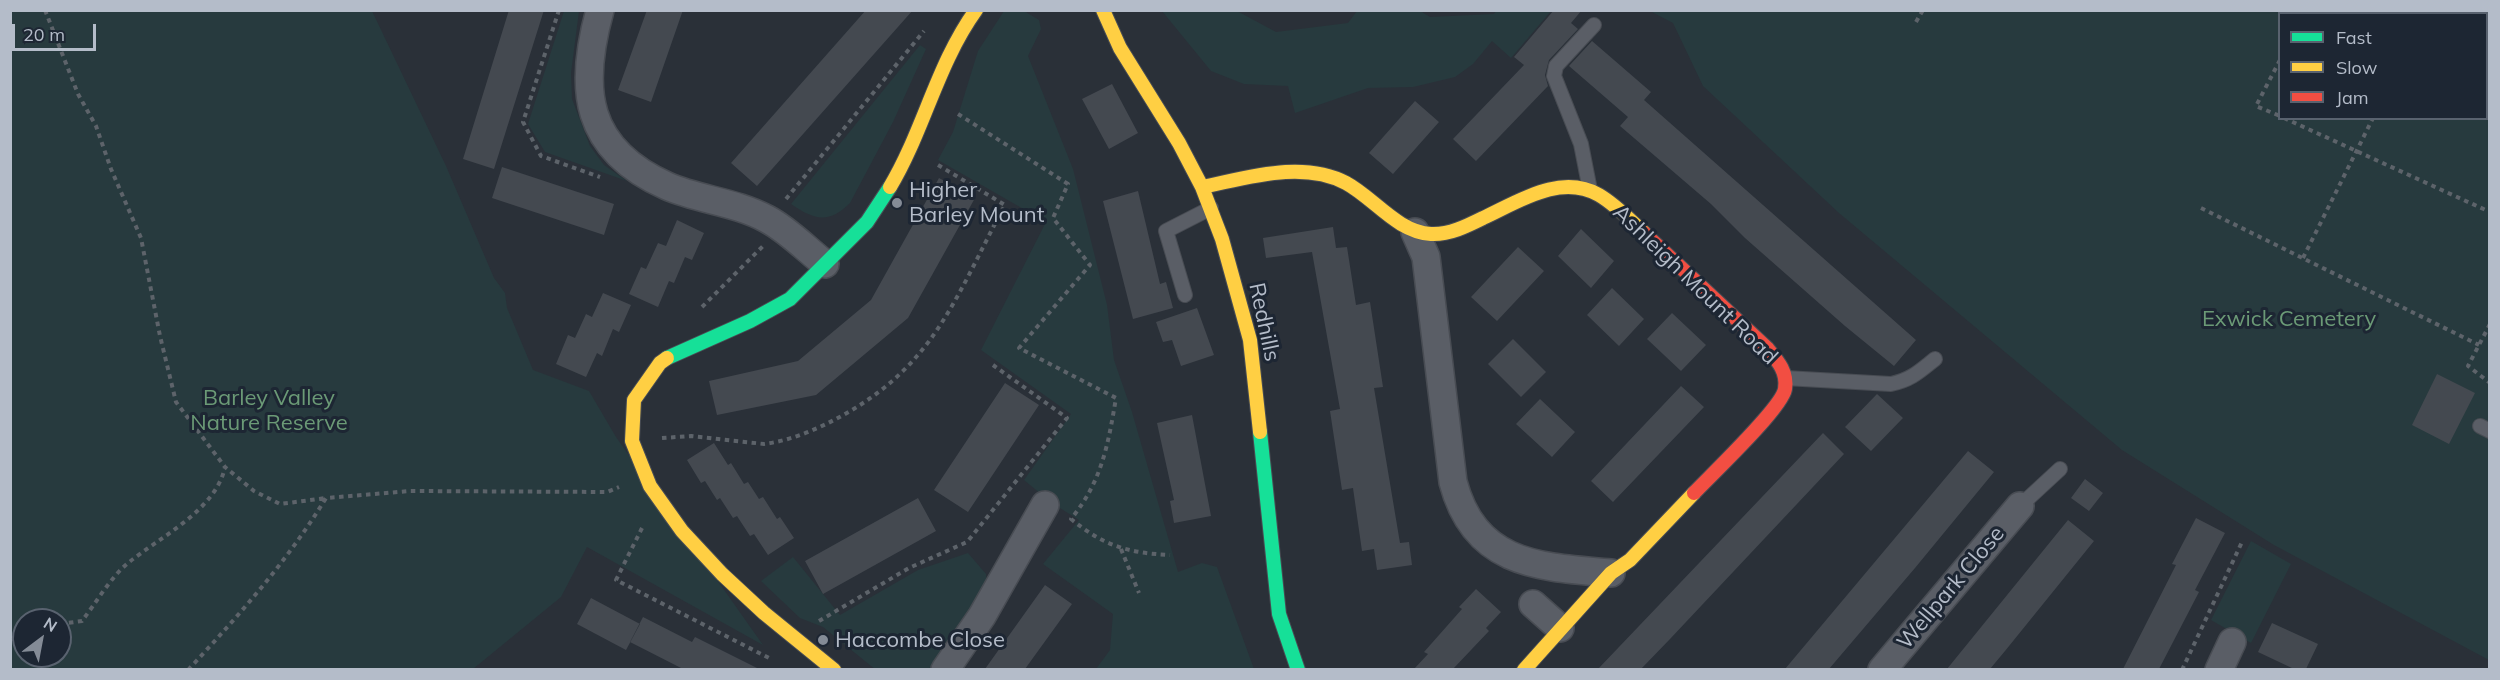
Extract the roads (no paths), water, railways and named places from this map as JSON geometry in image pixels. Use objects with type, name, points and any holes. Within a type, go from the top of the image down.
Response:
[{"type":"street","points":[[600,10],[587,72],[589,98],[599,128],[613,149],[636,168],[667,186],[774,224],[825,264]]},
{"type":"street","points":[[834,669],[755,608],[669,516],[642,471],[631,440],[634,400],[639,388],[660,363],[696,342],[760,316],[797,294],[872,215],[916,140],[940,73],[975,10]]},
{"type":"street","name":"Redhills","points":[[1103,10],[1120,48],[1179,143],[1202,187],[1222,239],[1250,340],[1279,614],[1298,669]]},
{"type":"street","points":[[1202,187],[1269,174],[1305,172],[1332,177],[1351,185],[1415,232],[1426,257],[1453,482],[1460,507],[1481,537],[1516,558],[1546,568],[1611,573]]},
{"type":"street","name":"Ashleigh Mount Road","points":[[1415,232],[1435,234],[1463,229],[1533,195],[1554,188],[1590,190],[1623,214],[1753,336],[1782,368],[1785,378],[1786,391],[1782,400],[1630,560],[1611,573],[1524,669]]},
{"type":"street","points":[[945,669],[982,616],[1045,505]]},
{"type":"street","name":"Wellpark Close","points":[[1882,669],[2020,506]]},
{"type":"street","points":[[1533,604],[1560,628]]},
{"type":"street","points":[[2219,669],[2232,642]]},
{"type":"lane","points":[[1590,190],[1581,144],[1554,76],[1556,66],[1594,25]]},
{"type":"lane","points":[[1185,296],[1166,231],[1210,208]]},
{"type":"lane","points":[[1785,378],[1891,384],[1917,376],[1935,359]]},
{"type":"lane","points":[[2020,506],[2060,469]]},
{"type":"place","name":"Higher Barley Mount","points":[[897,203]]},
{"type":"place","name":"Haccombe Close","points":[[823,640]]},
{"type":"park label","name":"Exwick Cemetery","points":[[2289,319]]},
{"type":"park label","name":"Barley Valley Nature Reserve","points":[[269,410]]}]
